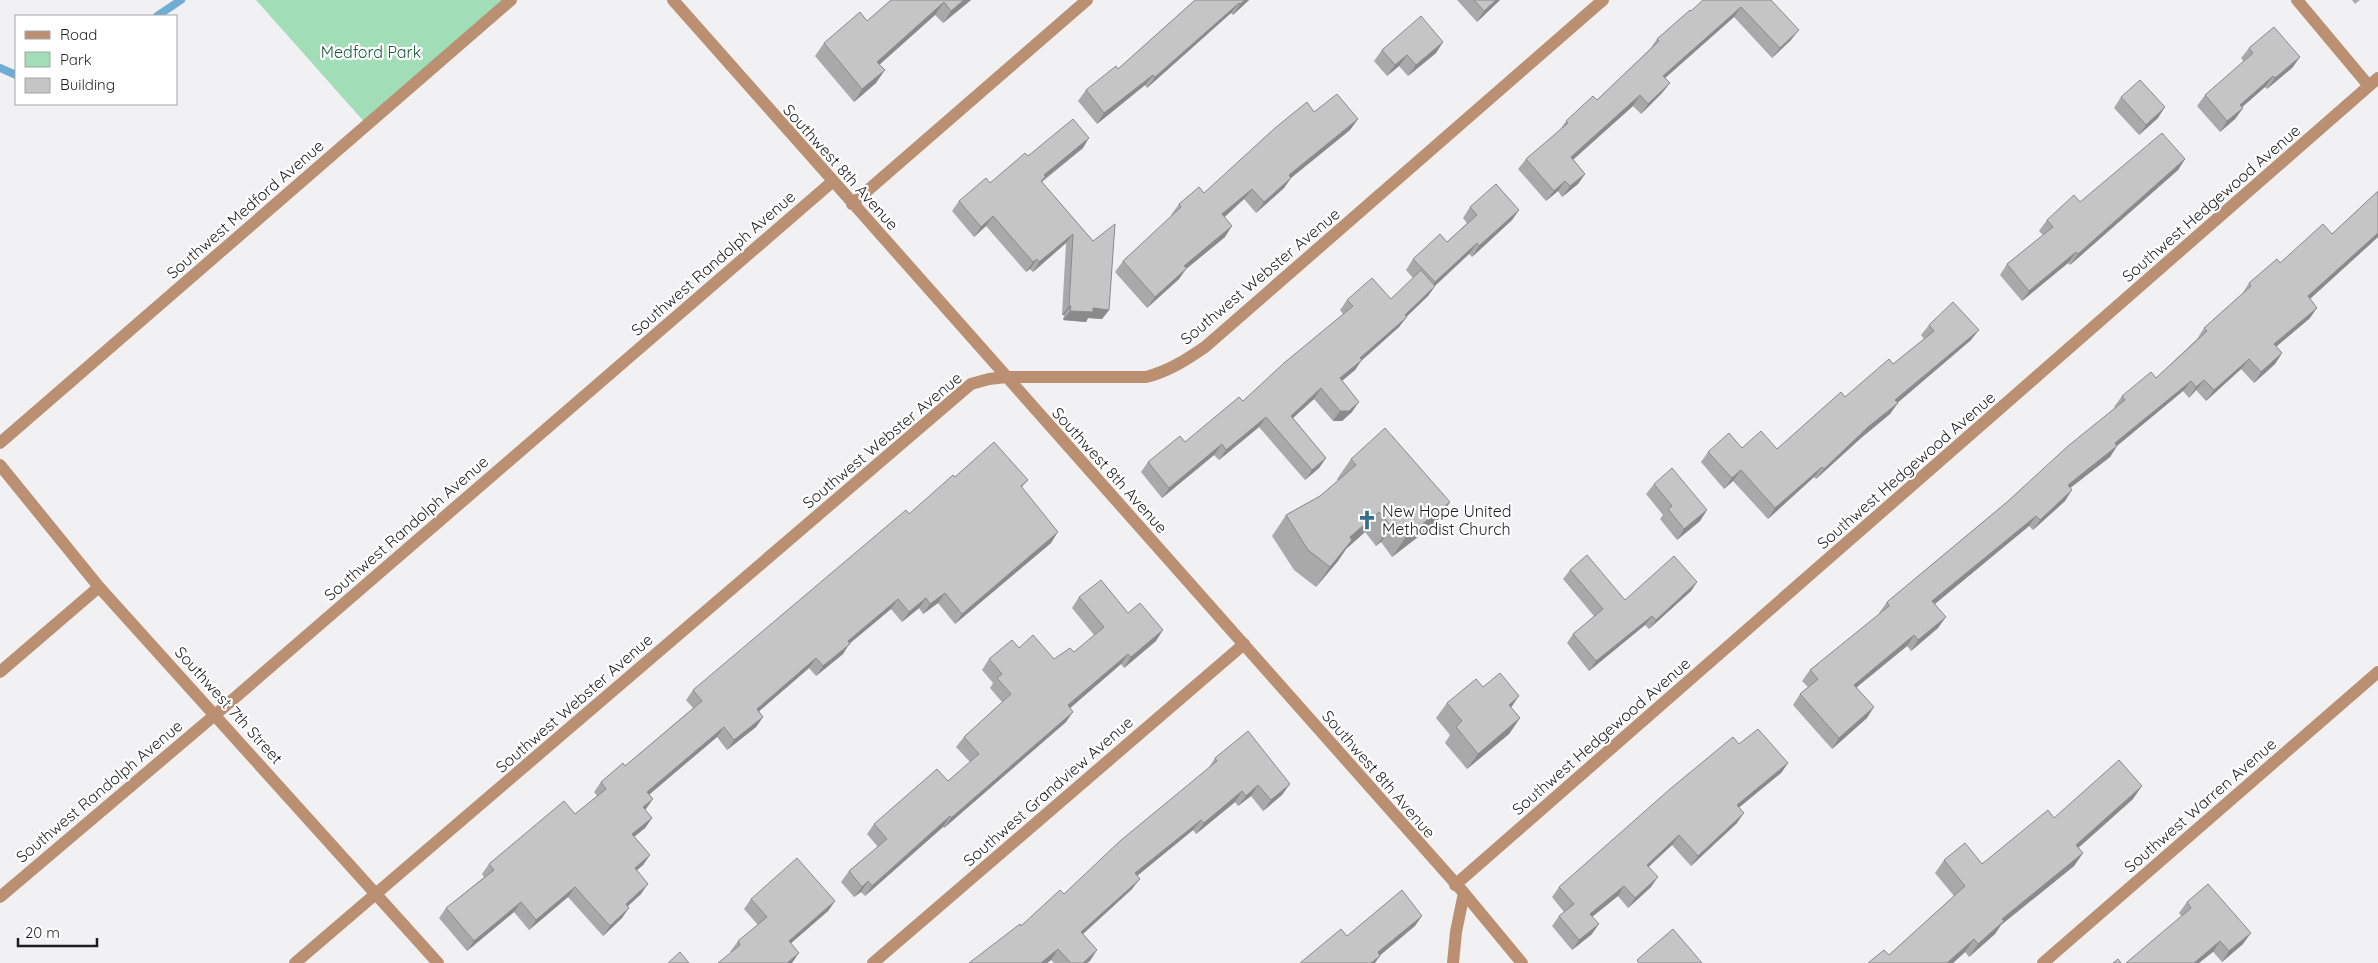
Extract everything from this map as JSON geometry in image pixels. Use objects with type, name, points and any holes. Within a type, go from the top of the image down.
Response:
[{"type":"street","name":"Southwest Medford Avenue","points":[[0,443],[511,0]]},
{"type":"street","name":"Southwest 8th Avenue","points":[[673,0],[832,182],[1244,644],[1522,963]]},
{"type":"street","points":[[852,204],[1087,0]]},
{"type":"street","name":"Southwest Webster Avenue","points":[[295,963],[971,384],[1006,377],[1146,377],[1163,373],[1179,364],[1206,347],[1603,0]]},
{"type":"street","points":[[2296,0],[2373,82]]},
{"type":"street","name":"Southwest Hedgewood Avenue","points":[[1459,889],[2373,82]]},
{"type":"street","name":"Southwest Randolph Avenue","points":[[0,896],[216,714],[832,182]]},
{"type":"street","name":"Southwest 7th Street","points":[[0,466],[99,587],[216,714],[438,963]]},
{"type":"street","points":[[0,672],[99,587]]},
{"type":"street","name":"Southwest Grandview Avenue","points":[[873,963],[1244,644]]},
{"type":"street","name":"Southwest Warren Avenue","points":[[2043,963],[2378,672]]},
{"type":"street","points":[[1453,963],[1459,889]]},
{"type":"green space","name":"Medford Park","points":[[256,0],[511,0],[367,125]]},
{"type":"building","points":[[891,0],[964,0],[951,11],[944,2],[877,62],[885,70],[862,89],[824,43],[860,12],[867,21]]},
{"type":"building","points":[[1195,0],[1245,0],[1239,3],[1155,77],[1153,75],[1104,113],[1086,90],[1116,66],[1118,69]]},
{"type":"building","points":[[1474,0],[1496,0],[1484,11]]},
{"type":"building","points":[[1703,0],[1771,0],[1799,30],[1780,48],[1741,7],[1663,76],[1670,83],[1648,104],[1640,95],[1571,157],[1585,174],[1570,186],[1565,181],[1554,191],[1526,159],[1568,123],[1566,121],[1593,96],[1597,100],[1659,41],[1657,39]]},
{"type":"building","points":[[1421,16],[1443,42],[1416,65],[1407,55],[1395,65],[1382,50]]},
{"type":"building","points":[[2274,27],[2300,57],[2275,78],[2273,76],[2240,105],[2243,108],[2227,121],[2205,95],[2253,53],[2249,48]]},
{"type":"building","points":[[2140,80],[2165,107],[2146,125],[2121,97]]},
{"type":"building","points":[[1337,94],[1358,119],[1289,175],[1291,178],[1264,202],[1252,189],[1222,214],[1232,226],[1184,266],[1187,268],[1155,297],[1123,261],[1181,207],[1179,204],[1199,187],[1204,193],[1275,128],[1307,102],[1314,112]]},
{"type":"building","points":[[1073,119],[1089,138],[1044,175],[1046,176],[1041,181],[1093,241],[1115,224],[1109,310],[1093,308],[1093,312],[1070,311],[1073,234],[1039,262],[1037,259],[1033,262],[993,216],[981,227],[959,201],[986,178],[990,183],[1025,153],[1028,156]]},
{"type":"building","points":[[2162,133],[2185,159],[2078,254],[2076,252],[2029,291],[2007,264],[2053,227],[2047,220],[2074,195],[2080,202]]},
{"type":"building","points":[[1496,184],[1519,210],[1479,246],[1477,243],[1435,282],[1413,259],[1440,234],[1447,242],[1477,215],[1470,207]]},
{"type":"building","points":[[2378,191],[2378,233],[2308,296],[2317,308],[2274,344],[2282,353],[2261,372],[2249,359],[2214,390],[2204,380],[2196,387],[2191,381],[2115,443],[2117,446],[2068,485],[2072,490],[2040,520],[2036,516],[1932,601],[1946,617],[1918,640],[1914,635],[1854,685],[1874,707],[1839,738],[1800,694],[1818,679],[1810,670],[1889,606],[1887,602],[2007,502],[2068,446],[2125,400],[2122,396],[2151,372],[2156,378],[2207,331],[2204,328],[2251,286],[2249,283],[2277,259],[2280,263],[2323,224],[2332,234]]},
{"type":"building","points":[[1421,270],[1435,286],[1405,315],[1407,317],[1360,358],[1362,360],[1340,378],[1359,402],[1349,411],[1340,411],[1321,388],[1291,416],[1326,458],[1312,470],[1266,417],[1226,450],[1222,444],[1169,488],[1148,462],[1180,436],[1185,442],[1239,397],[1243,401],[1284,363],[1353,306],[1347,300],[1372,278],[1391,299]]},
{"type":"building","points":[[1953,302],[1979,330],[1895,400],[1898,403],[1868,427],[1824,469],[1822,467],[1775,508],[1741,470],[1732,478],[1708,452],[1729,433],[1742,448],[1761,431],[1777,449],[1841,392],[1845,397],[1889,359],[1893,364],[1934,331],[1929,325]]},
{"type":"building","name":"New Hope United Methodist Church","points":[[1385,428],[1450,502],[1406,537],[1395,522],[1391,526],[1379,512],[1350,537],[1352,540],[1330,567],[1308,550],[1286,515],[1320,496],[1356,465],[1351,459]]},
{"type":"building","points":[[994,442],[1028,480],[1021,486],[1058,532],[962,614],[945,593],[930,604],[926,598],[909,612],[898,599],[848,641],[850,644],[823,666],[816,658],[757,709],[763,717],[734,740],[724,727],[647,792],[653,799],[643,807],[652,818],[632,834],[650,855],[635,868],[648,884],[626,904],[629,908],[610,926],[575,887],[536,920],[521,902],[474,941],[446,908],[494,870],[489,864],[564,801],[575,814],[606,789],[601,782],[623,763],[625,766],[702,701],[693,690],[906,510],[909,514]]},
{"type":"building","points":[[1672,468],[1707,510],[1684,529],[1668,509],[1672,506],[1654,484]]},
{"type":"building","points":[[1587,555],[1625,600],[1674,556],[1697,582],[1656,620],[1652,616],[1596,661],[1573,634],[1603,609],[1570,570]]},
{"type":"building","points":[[1101,580],[1128,613],[1140,603],[1163,630],[1131,657],[1128,654],[1068,705],[1073,712],[951,818],[950,816],[872,886],[868,881],[862,887],[849,871],[887,839],[874,824],[937,769],[948,781],[979,754],[964,737],[1011,694],[997,678],[1002,674],[989,659],[1012,640],[1019,648],[1033,635],[1054,659],[1070,648],[1074,652],[1104,627],[1079,597]]},
{"type":"building","points":[[1500,673],[1519,696],[1509,705],[1520,718],[1478,754],[1456,727],[1462,721],[1447,703],[1476,679],[1483,687]]},
{"type":"building","points":[[1758,729],[1788,763],[1737,805],[1744,813],[1698,856],[1679,835],[1647,865],[1658,877],[1635,898],[1624,886],[1590,914],[1599,924],[1579,940],[1559,916],[1574,904],[1559,887],[1670,789],[1733,737],[1739,744]]},
{"type":"building","points":[[1248,731],[1290,784],[1271,800],[1258,785],[1246,796],[1242,791],[1204,823],[1201,820],[1135,873],[1140,879],[1081,932],[1097,950],[1083,963],[1071,963],[1058,949],[1041,963],[969,963],[1020,924],[1021,926],[1060,890],[1064,894],[1120,841],[1217,761],[1215,758]]},
{"type":"building","points":[[2119,760],[2142,786],[2076,845],[2083,853],[2002,919],[2004,921],[1978,944],[1974,939],[1947,963],[1868,963],[1884,950],[1889,955],[1965,886],[1944,860],[1965,843],[1982,864],[2048,810],[2054,818]]},
{"type":"building","points":[[797,858],[835,901],[789,941],[799,953],[787,963],[718,963],[740,945],[738,941],[767,917],[751,899]]},
{"type":"building","points":[[2208,884],[2251,933],[2229,951],[2220,941],[2194,963],[2126,963],[2191,908],[2187,902]]},
{"type":"building","points":[[1402,890],[1422,916],[1378,952],[1380,956],[1371,963],[1300,963],[1341,929],[1347,936]]},
{"type":"building","points":[[1673,929],[1702,963],[1639,963],[1637,960]]},
{"type":"building","points":[[680,952],[689,963],[668,963]]},
{"type":"building","points":[[2118,959],[2121,963],[2113,963]]},
{"type":"waterway","points":[[158,15],[181,0]]},
{"type":"waterway","points":[[0,68],[15,75]]},
{"type":"place","name":"New Hope United Methodist Church","points":[[1367,520]]}]
